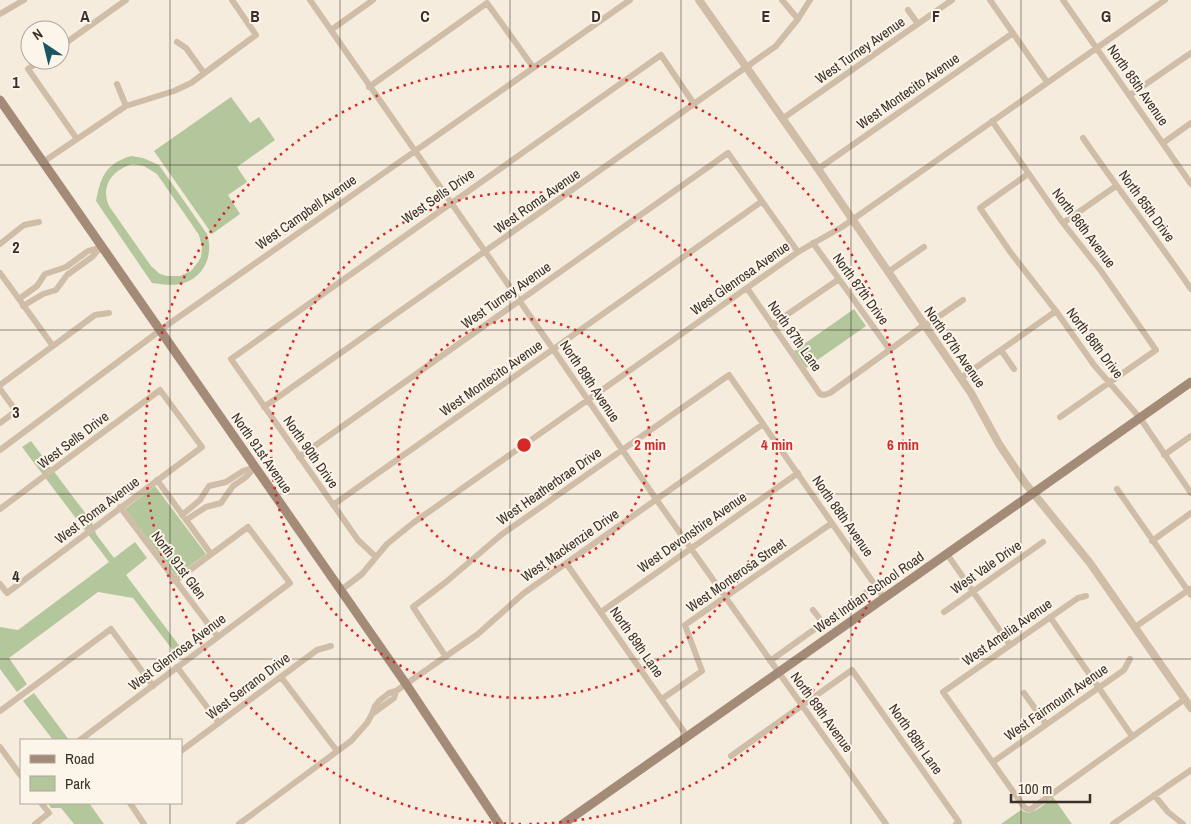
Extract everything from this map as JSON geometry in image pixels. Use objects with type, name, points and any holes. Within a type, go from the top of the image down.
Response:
[{"type":"main road","name":"North 91st Avenue","points":[[0,100],[406,684],[499,824]]},
{"type":"main road","name":"West Indian School Road","points":[[563,824],[1191,382]]},
{"type":"street","points":[[0,14],[24,0]]},
{"type":"street","points":[[70,40],[126,0]]},
{"type":"street","points":[[44,162],[126,106],[174,91],[191,83],[256,35],[232,0]]},
{"type":"street","name":"North 89th Avenue","points":[[310,0],[553,348],[621,450],[886,824]]},
{"type":"street","points":[[331,30],[374,0]]},
{"type":"street","name":"West Campbell Avenue","points":[[0,450],[160,331],[630,0]]},
{"type":"street","name":"North 87th Avenue","points":[[698,0],[818,169],[961,378],[977,402],[999,444],[1033,493],[1075,543],[1191,708]]},
{"type":"street","points":[[782,0],[798,19]]},
{"type":"street","name":"West Roma Avenue","points":[[264,407],[776,46],[798,19],[810,0]]},
{"type":"street","name":"West Turney Avenue","points":[[782,119],[952,0]]},
{"type":"street","points":[[990,0],[1047,82]]},
{"type":"street","name":"North 85th Avenue","points":[[1063,0],[1191,184]]},
{"type":"street","name":"West Glenrosa Avenue","points":[[341,590],[362,574],[393,538],[412,523],[798,252],[852,220],[1165,0]]},
{"type":"street","points":[[369,87],[487,3],[533,68]]},
{"type":"street","points":[[908,10],[918,24]]},
{"type":"street","name":"West Montecito Avenue","points":[[818,169],[1013,33]]},
{"type":"street","points":[[177,42],[186,48],[204,73]]},
{"type":"street","points":[[1130,95],[1191,53]]},
{"type":"street","name":"West Sells Drive","points":[[231,359],[661,55],[694,104]]},
{"type":"street","points":[[29,70],[77,139]]},
{"type":"street","points":[[117,84],[126,106]]},
{"type":"street","name":"North 86th Avenue","points":[[992,121],[1063,223],[1101,271],[1156,350],[1108,382]]},
{"type":"street","points":[[1162,143],[1191,123]]},
{"type":"street","name":"North 85th Drive","points":[[1083,138],[1191,289]]},
{"type":"street","name":"West Turney Avenue","points":[[300,457],[728,154],[761,202]]},
{"type":"street","name":"North 86th Drive","points":[[1028,174],[980,208],[1034,285],[1056,311],[1108,382],[1140,418],[1191,493]]},
{"type":"street","points":[[1063,223],[1116,186]]},
{"type":"street","points":[[761,202],[798,252]]},
{"type":"street","name":"West Montecito Avenue","points":[[333,505],[761,202]]},
{"type":"street","points":[[0,244],[24,225],[39,222]]},
{"type":"street","name":"North 87th Drive","points":[[813,243],[890,350]]},
{"type":"street","points":[[19,299],[37,286],[46,274],[57,272],[101,246]]},
{"type":"street","points":[[23,306],[43,294],[56,290],[67,275],[92,257],[101,246]]},
{"type":"street","points":[[888,272],[924,247]]},
{"type":"street","points":[[0,274],[53,346]]},
{"type":"street","points":[[772,325],[839,279]]},
{"type":"street","points":[[37,286],[43,294]]},
{"type":"street","name":"North 87th Lane","points":[[747,288],[820,394],[830,393],[890,350]]},
{"type":"street","points":[[890,350],[963,300]]},
{"type":"street","points":[[961,378],[1056,311]]},
{"type":"street","points":[[0,384],[95,315],[109,313]]},
{"type":"street","points":[[1001,350],[1014,369]]},
{"type":"street","name":"North 90th Drive","points":[[231,359],[358,540],[376,557]]},
{"type":"street","name":"North 88th Avenue","points":[[729,375],[884,598]]},
{"type":"street","name":"West Heatherbrae Drive","points":[[446,657],[413,607],[446,582],[501,535],[729,375]]},
{"type":"street","points":[[1060,417],[1108,382]]},
{"type":"street","points":[[0,389],[16,411],[0,423]]},
{"type":"street","name":"West Sells Drive","points":[[0,509],[160,390],[202,447]]},
{"type":"street","name":"West Mackenzie Drive","points":[[239,824],[351,740],[372,714],[394,698],[396,691],[478,634],[524,592],[763,424]]},
{"type":"street","points":[[1164,455],[1191,436]]},
{"type":"street","name":"West Roma Avenue","points":[[0,584],[6,592],[202,447]]},
{"type":"street","points":[[184,517],[203,496],[209,486],[226,482],[243,471],[255,467]]},
{"type":"street","points":[[184,517],[206,507],[221,503],[229,490],[246,477],[255,467]]},
{"type":"street","name":"West Devonshire Avenue","points":[[601,612],[798,473]]},
{"type":"street","points":[[157,480],[211,554],[175,581]]},
{"type":"street","points":[[1117,489],[1190,591],[1135,627]]},
{"type":"street","points":[[203,496],[211,506]]},
{"type":"street","name":"North 91st Glen","points":[[120,507],[218,637]]},
{"type":"street","points":[[1152,540],[1191,514]]},
{"type":"street","name":"West Monterosa Street","points":[[662,699],[702,671],[685,625],[832,523]]},
{"type":"street","name":"West Glenrosa Avenue","points":[[81,739],[290,583],[248,526],[211,554]]},
{"type":"street","name":"West Vale Drive","points":[[944,612],[1043,542]]},
{"type":"street","points":[[947,554],[1010,645]]},
{"type":"street","name":"North 89th Lane","points":[[566,563],[687,736]]},
{"type":"street","name":"West Indian School Road","points":[[770,660],[875,586]]},
{"type":"street","name":"West Amelia Avenue","points":[[993,762],[943,692],[1078,598],[1086,596]]},
{"type":"street","name":"West Indian School Road","points":[[814,610],[822,623]]},
{"type":"street","points":[[1050,617],[1132,736]]},
{"type":"street","points":[[0,711],[111,629],[153,686]]},
{"type":"street","name":"West Serrano Drive","points":[[182,750],[318,650],[331,646]]},
{"type":"street","name":"West Fairmount Avenue","points":[[993,762],[1124,670],[1130,659]]},
{"type":"street","points":[[178,667],[219,722]]},
{"type":"street","name":"North 88th Lane","points":[[802,705],[852,670],[958,823]]},
{"type":"street","points":[[281,677],[337,751]]},
{"type":"street","points":[[1024,693],[1046,724]]},
{"type":"street","points":[[993,762],[1027,809],[1031,809],[1185,699]]},
{"type":"street","points":[[731,756],[802,705]]},
{"type":"street","points":[[0,747],[20,775]]},
{"type":"street","points":[[0,760],[6,756]]},
{"type":"street","points":[[1113,824],[1191,770]]},
{"type":"street","points":[[1154,795],[1168,812],[1183,824]]},
{"type":"street","points":[[34,824],[49,813],[42,804]]},
{"type":"street","points":[[131,804],[144,824]]},
{"type":"green space","points":[[231,97],[250,123],[259,117],[275,140],[237,167],[247,182],[228,195],[240,214],[212,234],[154,151]]},
{"type":"green space","points":[[131,156],[143,158],[159,165],[207,234],[209,242],[208,258],[201,272],[195,277],[173,285],[152,283],[96,201],[102,178],[110,167],[122,159]],"holes":[[[133,164],[144,166],[157,174],[199,235],[202,247],[201,257],[191,271],[180,276],[160,274],[151,266],[109,206],[106,192],[107,185],[114,174]]]},
{"type":"green space","points":[[854,309],[866,326],[806,368],[794,351]]},
{"type":"green space","points":[[31,441],[92,522],[96,534],[114,558],[135,542],[147,558],[126,575],[184,652],[178,657],[133,598],[98,592],[9,658],[27,684],[17,692],[0,669],[0,627],[18,630],[109,562],[22,447]]},
{"type":"green space","points":[[155,486],[206,554],[176,576],[125,509]]},
{"type":"green space","points":[[34,693],[68,739],[52,739],[23,701]]},
{"type":"green space","points":[[1053,797],[1072,824],[1001,824],[1021,810],[1029,812],[1038,809]]},
{"type":"green space","points":[[49,804],[90,804],[104,824],[74,824],[61,808],[51,808]]}]
